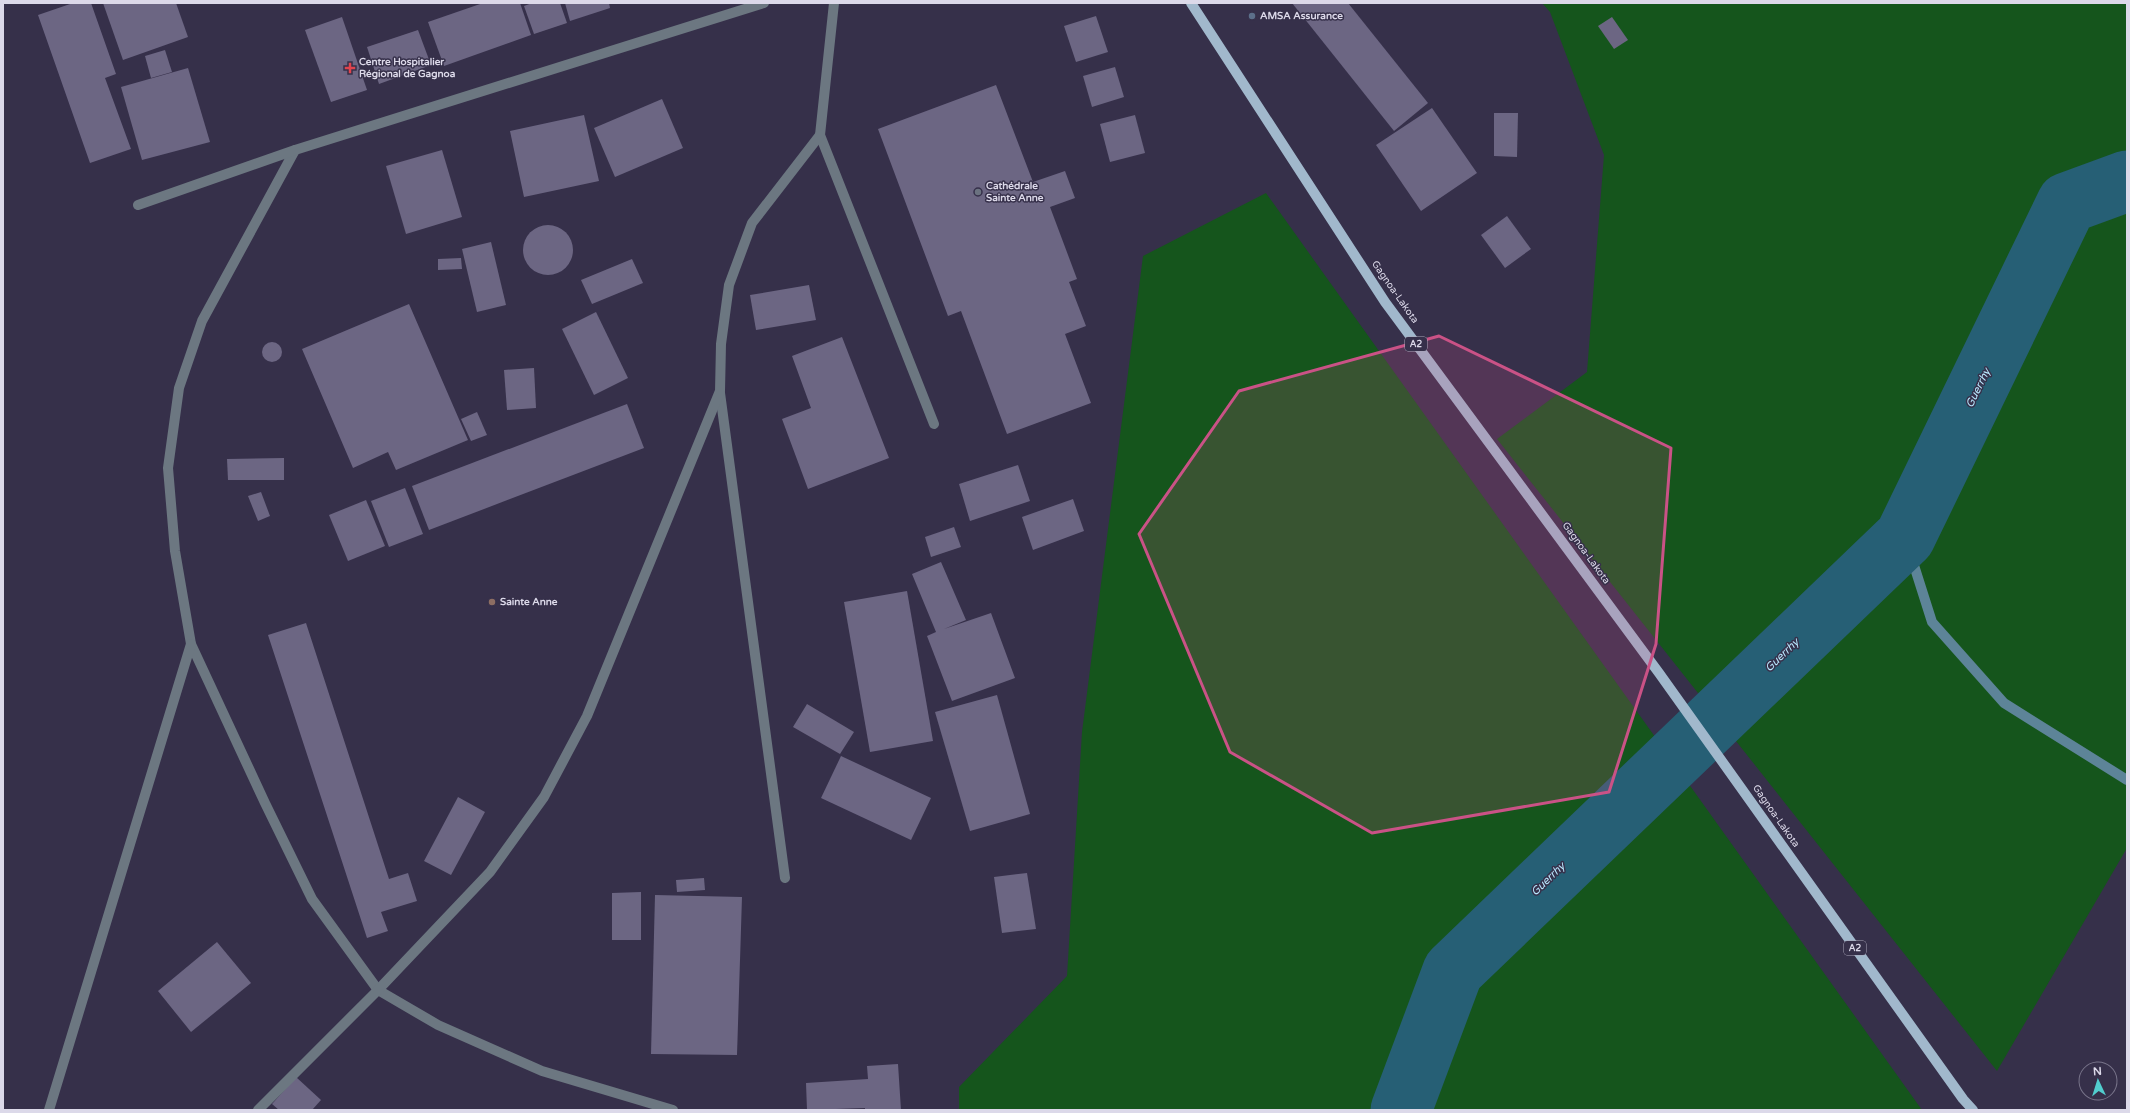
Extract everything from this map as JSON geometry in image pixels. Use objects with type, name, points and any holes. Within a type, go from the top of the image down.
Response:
[{"type":"main road","name":"Gagnoa-Lakota","points":[[1190,3],[1385,302],[1659,673],[1963,1099],[1973,1110]]},
{"type":"lane","points":[[138,205],[295,150],[764,3]]},
{"type":"lane","points":[[834,3],[820,135],[934,424]]},
{"type":"lane","points":[[785,878],[720,391],[721,344],[729,285],[752,223],[820,135]]},
{"type":"lane","points":[[295,150],[202,321],[179,388],[168,468],[175,551],[191,644],[312,899],[378,990],[438,1025],[542,1071],[673,1110]]},
{"type":"lane","points":[[258,1110],[378,990],[490,872],[544,797],[587,716],[720,391]]},
{"type":"lane","points":[[49,1110],[191,644]]},
{"type":"highlighted area","points":[[1439,336],[1671,448],[1656,644],[1609,792],[1372,833],[1230,752],[1139,534],[1239,391]]},
{"type":"green space","points":[[1542,3],[2127,3],[2127,848],[1997,1071],[1497,439],[1587,372],[1604,155],[1550,12]]},
{"type":"green space","points":[[1266,193],[1922,1110],[959,1110],[959,1087],[1067,976],[1082,732],[1143,256]]},
{"type":"building","points":[[73,3],[91,3],[116,74],[105,78],[131,149],[90,163],[38,15]]},
{"type":"building","points":[[103,3],[176,3],[188,37],[123,60]]},
{"type":"building","points":[[483,3],[520,3],[531,35],[444,66],[428,22]]},
{"type":"building","points":[[532,3],[560,3],[567,23],[534,34],[524,6]]},
{"type":"building","points":[[565,3],[609,3],[610,8],[570,21]]},
{"type":"building","points":[[1292,3],[1348,3],[1428,103],[1394,131]]},
{"type":"building","points":[[1096,16],[1108,52],[1076,62],[1064,26]]},
{"type":"building","points":[[342,17],[367,90],[331,102],[305,30]]},
{"type":"building","points":[[1612,17],[1628,40],[1614,49],[1598,26]]},
{"type":"building","points":[[418,30],[431,65],[379,84],[367,47]]},
{"type":"building","points":[[165,50],[172,72],[151,78],[145,56]]},
{"type":"building","points":[[1115,67],[1124,97],[1092,107],[1083,76]]},
{"type":"building","points":[[188,68],[210,142],[142,160],[121,87]]},
{"type":"building","points":[[996,85],[1033,182],[1065,171],[1075,198],[1050,207],[1077,279],[1069,282],[1086,326],[1065,334],[1091,403],[1007,434],[961,311],[948,316],[878,129]]},
{"type":"building","points":[[662,99],[683,148],[615,177],[594,128]]},
{"type":"building","points":[[1432,108],[1477,173],[1421,211],[1376,145]]},
{"type":"building","points":[[1494,113],[1518,113],[1517,157],[1494,156]]},
{"type":"building","points":[[584,115],[599,181],[524,197],[510,131]]},
{"type":"building","points":[[1135,115],[1145,153],[1110,162],[1100,124]]},
{"type":"building","points":[[442,150],[462,217],[406,234],[386,166]]},
{"type":"building","points":[[1507,216],[1531,249],[1505,268],[1481,235]]},
{"type":"building","points":[[548,225],[557,227],[566,232],[571,241],[573,250],[571,259],[566,268],[557,273],[548,275],[539,273],[530,268],[525,259],[523,250],[525,241],[530,232],[539,227]]},
{"type":"building","points":[[491,242],[506,305],[477,312],[462,249]]},
{"type":"building","points":[[461,258],[462,269],[438,270],[438,259]]},
{"type":"building","points":[[632,259],[643,283],[592,304],[581,280]]},
{"type":"building","points":[[809,285],[816,320],[756,330],[750,295]]},
{"type":"building","points":[[409,304],[468,440],[396,470],[388,452],[353,468],[302,349]]},
{"type":"building","points":[[596,312],[628,378],[594,395],[562,329]]},
{"type":"building","points":[[842,337],[889,458],[808,489],[782,419],[811,408],[792,356]]},
{"type":"building","points":[[268,342],[276,342],[282,348],[282,356],[276,362],[268,362],[262,356],[262,348]]},
{"type":"building","points":[[534,368],[536,408],[507,410],[504,370]]},
{"type":"building","points":[[627,404],[644,448],[429,530],[412,486]]},
{"type":"building","points":[[477,412],[487,435],[471,441],[461,419]]},
{"type":"building","points":[[284,458],[284,480],[228,480],[227,459]]},
{"type":"building","points":[[1018,465],[1030,501],[970,521],[959,484]]},
{"type":"building","points":[[405,488],[423,534],[389,547],[371,501]]},
{"type":"building","points":[[261,492],[270,516],[258,521],[248,496]]},
{"type":"building","points":[[1073,499],[1084,531],[1033,550],[1022,517]]},
{"type":"building","points":[[366,500],[385,546],[348,561],[329,515]]},
{"type":"building","points":[[954,527],[961,547],[931,557],[925,537]]},
{"type":"building","points":[[941,562],[966,620],[944,629],[991,613],[1015,678],[952,701],[927,636],[936,632],[912,574]]},
{"type":"building","points":[[907,591],[933,741],[870,752],[844,602]]},
{"type":"building","points":[[306,623],[389,879],[408,873],[417,901],[381,912],[388,931],[367,938],[268,635]]},
{"type":"building","points":[[997,695],[1030,814],[970,831],[935,712]]},
{"type":"building","points":[[807,704],[854,732],[840,754],[793,727]]},
{"type":"building","points":[[841,756],[931,798],[911,840],[821,798]]},
{"type":"building","points":[[458,797],[485,812],[451,875],[424,861]]},
{"type":"building","points":[[1027,873],[1036,929],[1002,933],[994,877]]},
{"type":"building","points":[[704,878],[705,890],[677,892],[676,880]]},
{"type":"building","points":[[641,892],[641,940],[612,940],[612,893]]},
{"type":"building","points":[[655,895],[742,897],[737,1055],[651,1054]]},
{"type":"building","points":[[217,942],[251,983],[191,1032],[158,991]]},
{"type":"building","points":[[898,1064],[901,1110],[865,1110],[865,1108],[807,1110],[806,1083],[868,1079],[867,1066]]},
{"type":"building","points":[[296,1077],[321,1100],[312,1110],[279,1110],[272,1104]]},
{"type":"waterway","name":"Guerrhy","points":[[1401,1110],[1453,971],[1905,537],[2067,203],[2127,181]]},
{"type":"waterway","points":[[1905,537],[1932,622],[2004,703],[2127,780]]},
{"type":"place","name":"AMSA Assurance","points":[[1252,16]]},
{"type":"place","name":"Centre Hospitalier Régional de Gagnoa","points":[[350,68]]},
{"type":"place","name":"Cathédrale Sainte Anne","points":[[978,192]]},
{"type":"place","name":"Sainte Anne","points":[[492,602]]}]
